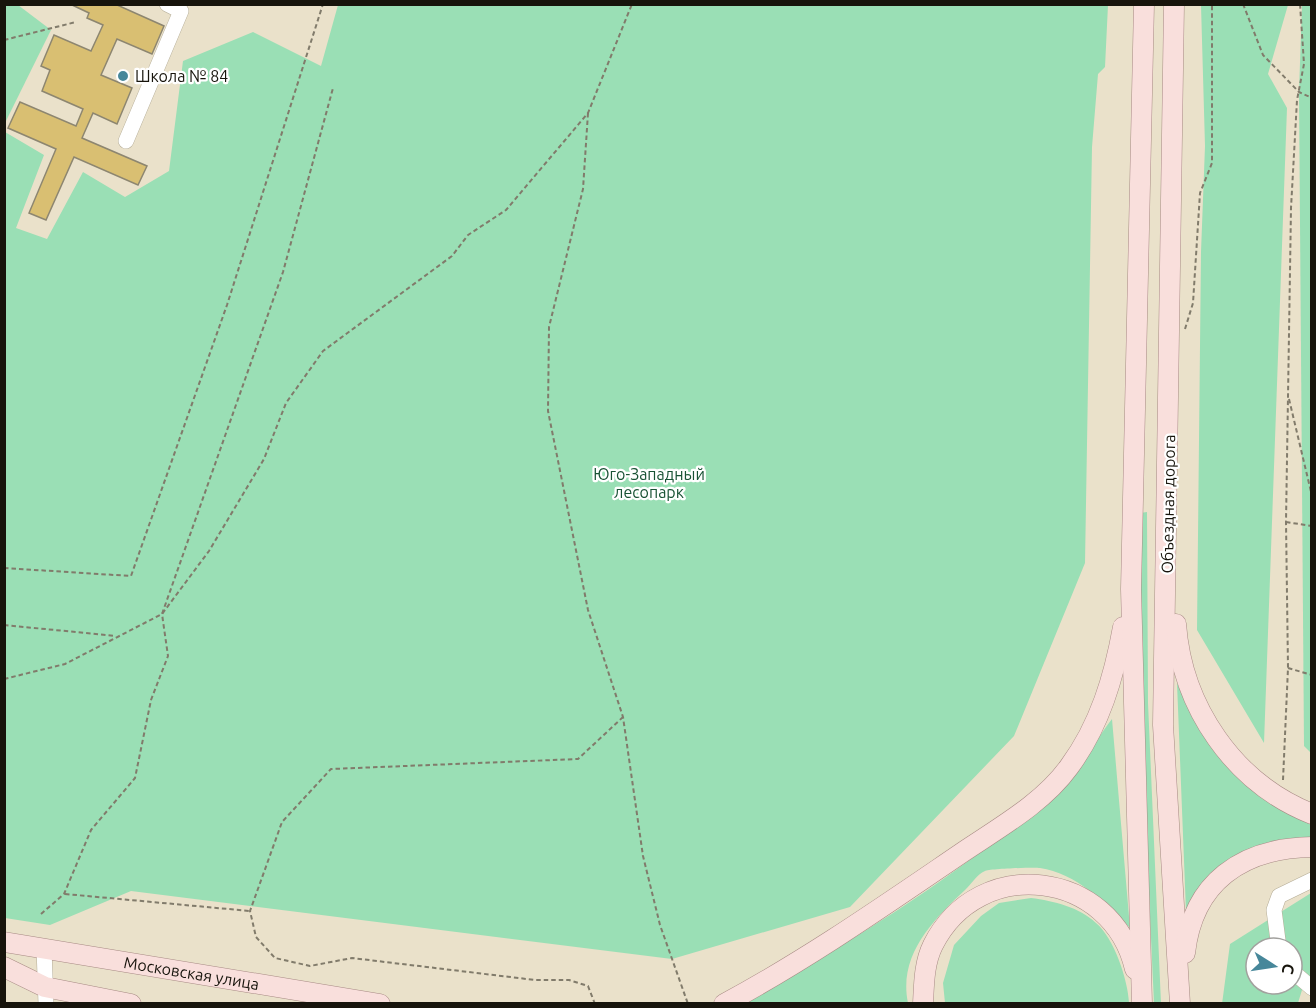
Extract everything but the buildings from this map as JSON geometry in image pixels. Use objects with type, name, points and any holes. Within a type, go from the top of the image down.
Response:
[{"type":"main road","points":[[1142,1001],[1131,589],[1144,4]]},
{"type":"main road","name":"Объездная дорога","points":[[1174,4],[1168,528],[1163,725],[1180,1003]]},
{"type":"main road","points":[[1168,528],[1177,644],[1201,714],[1217,740],[1259,786],[1311,814]]},
{"type":"main road","points":[[724,1004],[782,973],[1052,788],[1080,751],[1101,710],[1116,667],[1131,589]]},
{"type":"main road","points":[[1180,1003],[1190,920],[1212,886],[1228,870],[1253,857],[1276,850],[1311,847]]},
{"type":"main road","points":[[923,1004],[924,975],[932,946],[948,920],[966,904],[990,891],[1029,883],[1056,887],[1078,895],[1120,932],[1132,959],[1142,1001]]},
{"type":"main road","name":"Московская улица","points":[[4,942],[380,1004]]},
{"type":"main road","points":[[4,968],[46,995],[131,1004]]},
{"type":"street","points":[[126,141],[181,11],[167,4]]},
{"type":"street","points":[[1277,936],[1274,910],[1279,896],[1311,880]]},
{"type":"street","points":[[44,948],[46,995]]},
{"type":"path","points":[[4,568],[131,576],[227,305],[324,4]]},
{"type":"path","points":[[632,4],[588,113],[583,189],[549,327],[548,411],[588,609],[623,717],[643,856],[660,925],[688,1004]]},
{"type":"path","points":[[1182,337],[1193,303],[1200,193],[1212,163],[1212,4]]},
{"type":"path","points":[[1243,4],[1263,55],[1299,92],[1311,98]]},
{"type":"path","points":[[1283,781],[1288,668],[1286,522],[1291,208],[1299,92],[1304,64],[1300,4]]},
{"type":"path","points":[[4,40],[76,22]]},
{"type":"path","points":[[41,914],[64,894],[91,830],[135,778],[151,700],[168,656],[162,614],[283,272],[333,88]]},
{"type":"path","points":[[4,679],[65,664],[162,614],[209,551],[264,459],[286,403],[323,351],[452,256],[468,235],[506,210],[588,113]]},
{"type":"path","points":[[1287,394],[1311,496]]},
{"type":"path","points":[[1286,522],[1311,526]]},
{"type":"path","points":[[4,625],[119,636]]},
{"type":"path","points":[[1288,668],[1311,675]]},
{"type":"path","points":[[595,1004],[588,986],[569,980],[535,980],[352,958],[310,966],[275,958],[256,937],[250,911],[282,822],[331,769],[578,759],[623,717]]},
{"type":"path","points":[[64,894],[250,911]]},
{"type":"green space","points":[[5,4],[18,5],[51,30],[5,123]]},
{"type":"green space","name":"Юго-Западный лесопарк","points":[[338,5],[1108,5],[1105,67],[1098,74],[1092,147],[1085,563],[1014,736],[850,907],[672,959],[131,891],[50,925],[5,918],[5,132],[44,155],[16,228],[47,239],[83,172],[125,197],[169,171],[183,61],[253,32],[321,66]]},
{"type":"green space","points":[[1201,5],[1288,5],[1268,74],[1287,108],[1264,743],[1197,630],[1201,252],[1205,146]]},
{"type":"green space","points":[[1302,5],[1312,5],[1311,753],[1304,746],[1299,92]]},
{"type":"green space","points":[[1147,512],[1148,703],[1161,1004],[1154,1003],[1141,720],[1140,513]]},
{"type":"green space","points":[[1177,683],[1201,731],[1229,768],[1264,798],[1312,823],[1311,839],[1290,840],[1253,848],[1223,865],[1209,878],[1186,911]]},
{"type":"green space","points":[[1112,719],[1130,928],[1090,890],[1066,876],[1040,868],[988,870],[979,875],[941,914],[921,940],[908,969],[906,986],[908,1003],[744,1004],[913,900],[994,842],[1068,777]]},
{"type":"green space","points":[[1311,893],[1311,990],[1304,990],[1304,936],[1244,936],[1244,996],[1300,996],[1298,1003],[1222,1004],[1230,944]]},
{"type":"green space","points":[[1031,898],[1074,909],[1089,917],[1103,930],[1119,960],[1129,1003],[945,1003],[943,983],[954,945],[981,916],[999,903]]},
{"type":"place","name":"Школа № 84","points":[[123,76]]}]
